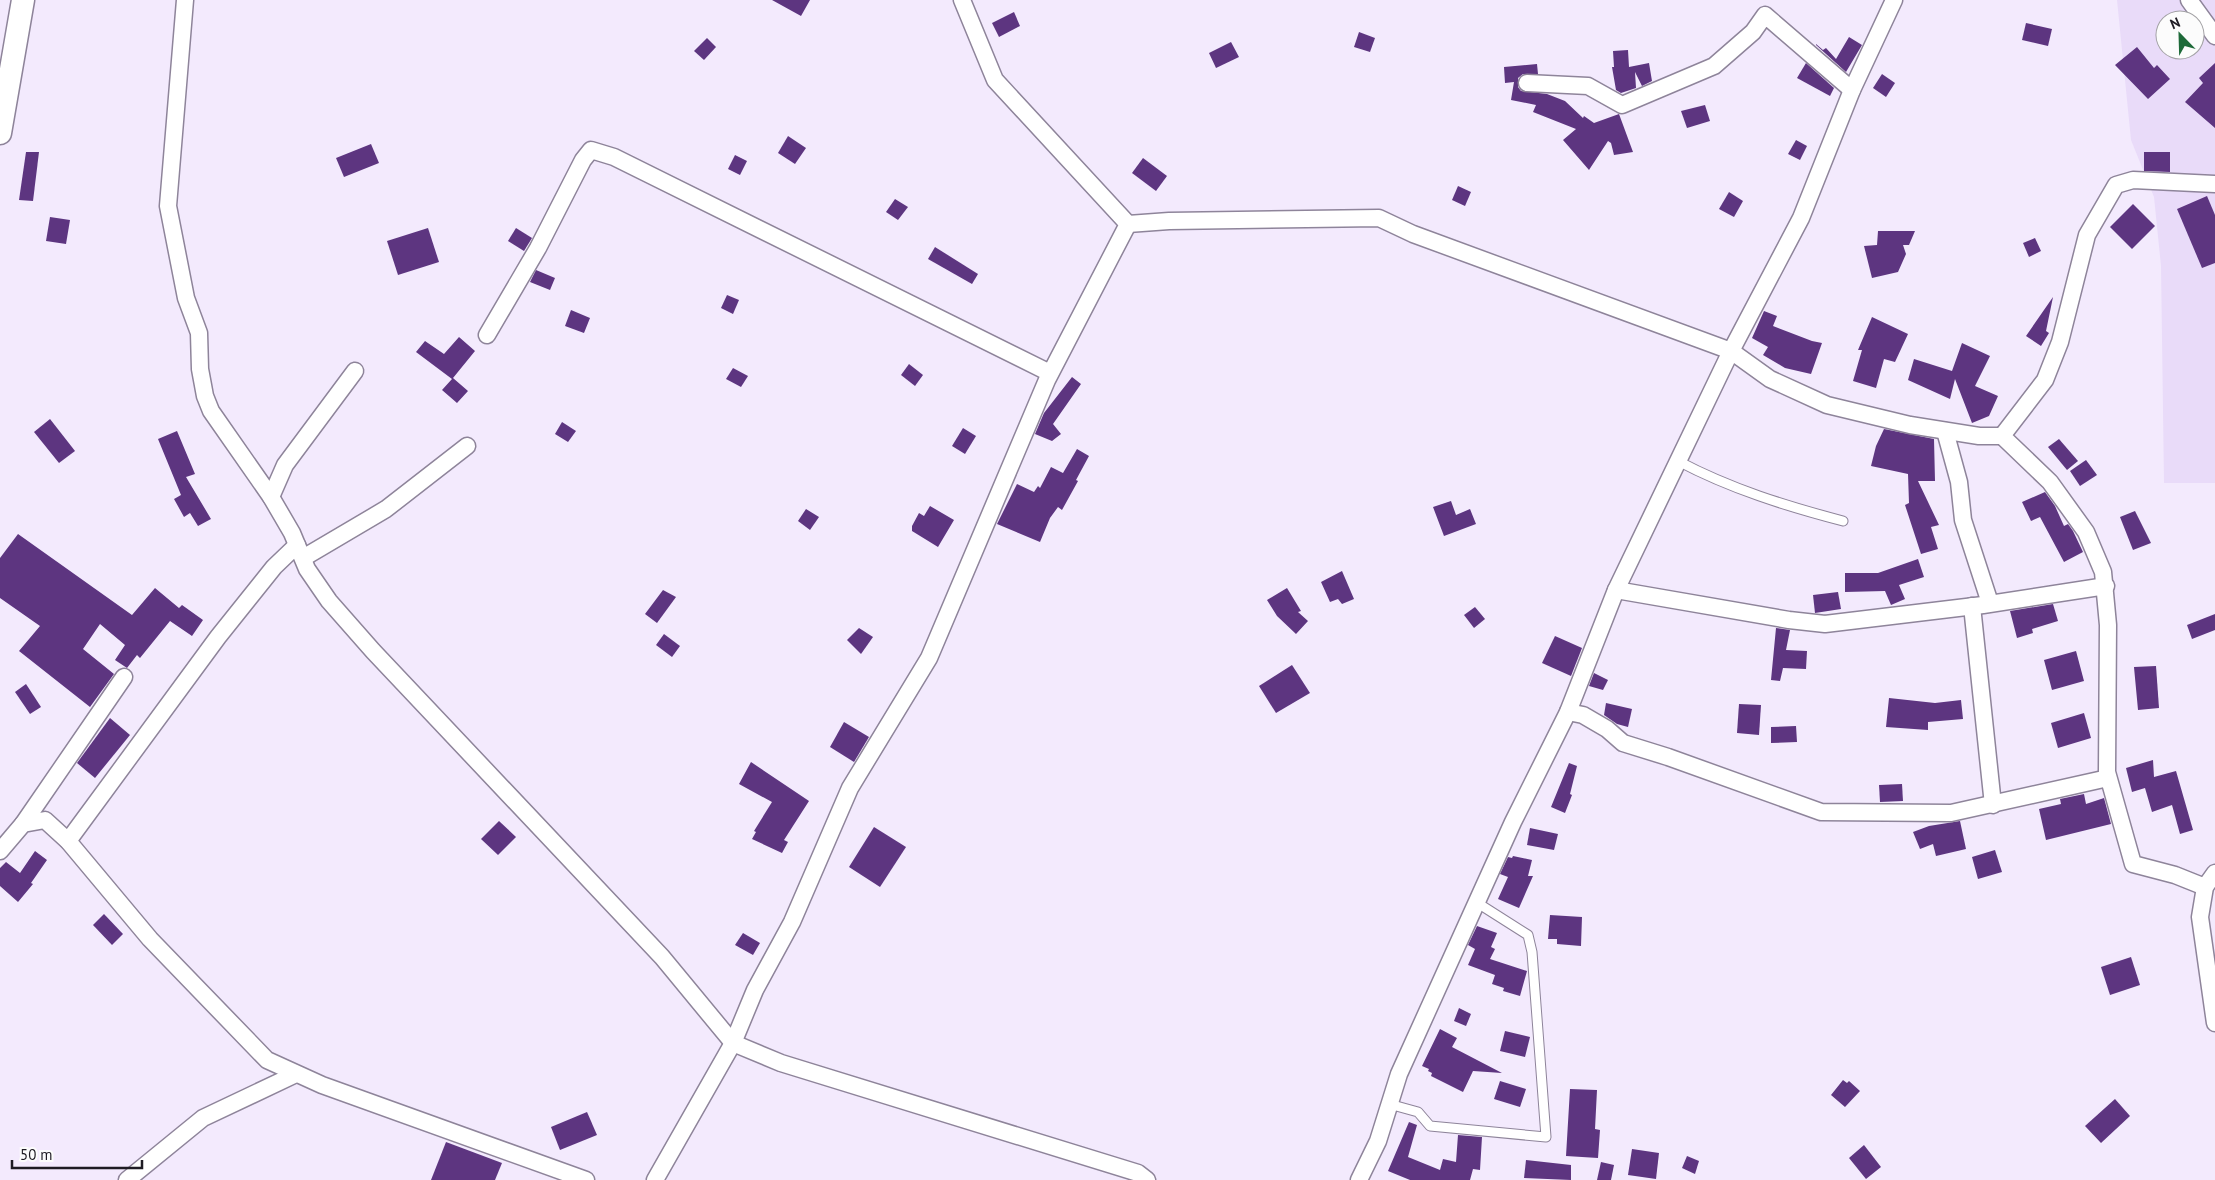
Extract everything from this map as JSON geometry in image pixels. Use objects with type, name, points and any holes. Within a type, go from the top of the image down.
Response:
[{"type":"street","points":[[0,133],[23,0]]},
{"type":"street","points":[[184,0],[168,206],[186,298],[199,333],[200,369],[204,396],[212,412],[271,497],[307,569],[329,601],[373,651],[662,957],[733,1043],[781,1063],[1138,1173],[1147,1180]]},
{"type":"street","points":[[962,0],[994,80],[1128,224]]},
{"type":"street","points":[[1360,1180],[1378,1142],[1399,1074],[1476,902],[1568,712],[1616,590],[1731,351],[1801,218],[1852,90],[1894,0]]},
{"type":"street","points":[[2189,0],[2215,36]]},
{"type":"street","points":[[1527,83],[1588,86],[1622,105],[1714,66],[1753,32],[1765,15],[1852,90]]},
{"type":"street","points":[[487,335],[538,248],[583,160],[591,150],[614,157],[1050,374]]},
{"type":"street","points":[[2002,436],[2045,380],[2060,342],[2087,235],[2116,184],[2133,180],[2215,184]]},
{"type":"street","points":[[1128,224],[1169,221],[1379,218],[1413,234],[1543,280],[1731,351],[1770,378],[1827,405],[1910,425],[1979,436],[2002,436],[2050,482],[2086,532],[2103,572],[2106,586],[2108,778],[2134,864],[2175,875],[2205,888]]},
{"type":"street","points":[[655,1179],[733,1043],[755,990],[792,922],[850,788],[929,658],[1050,374],[1128,224]]},
{"type":"street","points":[[271,497],[285,465],[355,372]]},
{"type":"street","points":[[1945,431],[1959,482],[1963,520],[1990,603]]},
{"type":"street","points":[[68,841],[218,637],[274,567],[386,509],[467,446]]},
{"type":"street","points":[[1616,590],[1762,616],[1826,624],[1972,606],[2106,586]]},
{"type":"street","points":[[1972,606],[1993,805]]},
{"type":"street","points":[[0,852],[24,824],[124,677]]},
{"type":"street","points":[[1568,712],[1583,715],[1607,729],[1623,744],[1668,757],[1821,812],[1951,813],[2108,778]]},
{"type":"street","points":[[24,824],[45,820],[68,841],[150,939],[267,1060],[322,1085],[586,1180]]},
{"type":"street","points":[[2215,873],[2205,888],[2200,917],[2215,1023]]},
{"type":"street","points":[[127,1180],[203,1118],[296,1074]]},
{"type":"lane","points":[[1678,461],[1718,482],[1794,508],[1843,521]]},
{"type":"lane","points":[[1390,1104],[1418,1112],[1430,1126],[1546,1137],[1532,952],[1528,935],[1476,902]]},
{"type":"shaded area","points":[[2117,0],[2215,0],[2215,483],[2164,483],[2161,266],[2154,197],[2131,140]]},
{"type":"building","points":[[772,0],[810,0],[801,16]]},
{"type":"building","points":[[1014,12],[1020,26],[999,37],[992,23]]},
{"type":"building","points":[[2026,23],[2052,29],[2048,46],[2022,40]]},
{"type":"building","points":[[1359,32],[1375,38],[1370,52],[1354,47]]},
{"type":"building","points":[[1849,37],[1862,45],[1846,72],[1816,44],[1823,50],[1826,48],[1836,59]]},
{"type":"building","points":[[707,38],[716,47],[704,60],[694,51]]},
{"type":"building","points":[[1231,42],[1239,57],[1216,68],[1209,53]]},
{"type":"building","points":[[2137,47],[2154,68],[2157,65],[2170,79],[2148,99],[2115,65]]},
{"type":"building","points":[[1628,50],[1629,67],[1649,63],[1652,81],[1642,86],[1635,72],[1636,88],[1621,93],[1616,90],[1612,67],[1614,67],[1613,51]]},
{"type":"building","points":[[1806,63],[1834,88],[1830,96],[1797,78]]},
{"type":"building","points":[[2215,63],[2215,128],[2185,102],[2203,83],[2199,78]]},
{"type":"building","points":[[1537,64],[1538,74],[1523,74],[1518,78],[1518,87],[1521,91],[1547,94],[1565,101],[1583,118],[1584,116],[1594,123],[1619,114],[1633,152],[1614,155],[1611,143],[1608,141],[1589,170],[1563,140],[1576,129],[1533,112],[1536,105],[1511,100],[1514,82],[1505,83],[1504,67]]},
{"type":"building","points":[[1882,74],[1895,83],[1886,97],[1873,88]]},
{"type":"building","points":[[1705,105],[1710,121],[1687,128],[1681,111]]},
{"type":"building","points":[[788,136],[806,148],[795,164],[778,153]]},
{"type":"building","points":[[1796,140],[1807,146],[1800,160],[1788,154]]},
{"type":"building","points":[[371,144],[379,163],[344,177],[336,158]]},
{"type":"building","points":[[26,152],[39,152],[33,201],[19,200]]},
{"type":"building","points":[[2144,152],[2170,152],[2170,172],[2144,171]]},
{"type":"building","points":[[735,155],[747,161],[740,175],[728,169]]},
{"type":"building","points":[[1143,158],[1167,176],[1156,191],[1132,173]]},
{"type":"building","points":[[1458,186],[1471,192],[1465,206],[1452,200]]},
{"type":"building","points":[[1729,192],[1743,201],[1734,217],[1719,209]]},
{"type":"building","points":[[2207,196],[2215,215],[2215,263],[2202,268],[2177,209]]},
{"type":"building","points":[[895,199],[908,207],[898,220],[886,212]]},
{"type":"building","points":[[2133,204],[2155,226],[2132,249],[2110,227]]},
{"type":"building","points":[[50,217],[70,220],[66,244],[46,241]]},
{"type":"building","points":[[428,228],[439,262],[398,275],[387,241]]},
{"type":"building","points":[[516,228],[532,238],[524,251],[508,241]]},
{"type":"building","points":[[1878,231],[1915,231],[1909,245],[1903,245],[1906,254],[1898,272],[1872,278],[1864,246],[1877,245]]},
{"type":"building","points":[[2035,238],[2041,251],[2029,257],[2023,243]]},
{"type":"building","points":[[935,247],[978,274],[972,284],[928,259]]},
{"type":"building","points":[[536,270],[555,278],[550,290],[530,282]]},
{"type":"building","points":[[727,295],[739,300],[733,314],[721,308]]},
{"type":"building","points":[[2053,297],[2046,331],[2049,333],[2041,346],[2026,336]]},
{"type":"building","points":[[571,310],[590,318],[584,333],[565,326]]},
{"type":"building","points":[[1764,311],[1777,316],[1773,326],[1822,343],[1811,374],[1785,368],[1763,355],[1768,347],[1752,338]]},
{"type":"building","points":[[1872,317],[1908,334],[1895,362],[1884,359],[1876,388],[1853,381],[1862,350],[1858,350]]},
{"type":"building","points":[[459,337],[475,351],[453,378],[468,391],[457,403],[442,390],[452,379],[416,352],[425,341],[444,354]]},
{"type":"building","points":[[1962,343],[1990,356],[1975,386],[1998,396],[1989,416],[1972,423],[1955,379],[1950,399],[1908,380],[1914,359],[1952,371]]},
{"type":"building","points":[[909,364],[923,375],[915,386],[901,375]]},
{"type":"building","points":[[733,368],[748,376],[741,387],[726,379]]},
{"type":"building","points":[[1072,377],[1081,384],[1053,424],[1061,434],[1052,441],[1035,434],[1044,413]]},
{"type":"building","points":[[50,419],[75,451],[59,463],[34,432]]},
{"type":"building","points":[[562,422],[576,431],[568,442],[555,434]]},
{"type":"building","points":[[963,428],[976,436],[965,454],[952,446]]},
{"type":"building","points":[[1884,429],[1934,439],[1935,481],[1918,481],[1939,525],[1931,527],[1938,549],[1921,554],[1905,505],[1909,503],[1908,474],[1871,466],[1876,446]]},
{"type":"building","points":[[177,431],[195,474],[186,477],[211,519],[198,526],[190,513],[184,517],[174,499],[181,495],[158,439]]},
{"type":"building","points":[[2059,439],[2078,461],[2067,470],[2048,447]]},
{"type":"building","points":[[1077,449],[1089,456],[1062,510],[1058,507],[1050,518],[1040,542],[997,524],[1017,484],[1034,492],[1038,486],[1040,488],[1051,467],[1063,473]]},
{"type":"building","points":[[2086,460],[2097,475],[2080,486],[2070,471]]},
{"type":"building","points":[[2045,492],[2055,506],[2064,526],[2068,524],[2073,531],[2083,552],[2064,562],[2040,517],[2031,521],[2022,502]]},
{"type":"building","points":[[1451,501],[1456,515],[1470,509],[1476,524],[1444,536],[1433,507]]},
{"type":"building","points":[[930,506],[954,520],[938,547],[912,531],[912,526],[919,513],[924,516]]},
{"type":"building","points":[[806,509],[819,517],[810,530],[798,521]]},
{"type":"building","points":[[2135,511],[2151,543],[2133,550],[2120,517]]},
{"type":"building","points":[[18,534],[132,615],[155,588],[179,608],[182,605],[203,620],[192,636],[170,621],[140,658],[137,655],[127,668],[115,660],[125,645],[100,624],[83,649],[114,674],[90,707],[19,651],[40,626],[0,598],[0,558]]},
{"type":"building","points":[[1918,559],[1924,577],[1899,585],[1905,599],[1891,605],[1885,591],[1845,592],[1845,573],[1878,573]]},
{"type":"building","points":[[1342,571],[1354,599],[1342,604],[1338,599],[1330,602],[1321,582]]},
{"type":"building","points":[[1287,588],[1301,611],[1298,612],[1308,621],[1296,634],[1277,616],[1267,600]]},
{"type":"building","points":[[663,590],[676,597],[657,623],[645,614]]},
{"type":"building","points":[[1838,592],[1841,609],[1815,613],[1813,595]]},
{"type":"building","points":[[2053,604],[2058,621],[2032,629],[2033,633],[2017,638],[2010,611]]},
{"type":"building","points":[[1475,607],[1485,619],[1474,628],[1464,615]]},
{"type":"building","points":[[2215,614],[2215,630],[2192,639],[2187,625]]},
{"type":"building","points":[[859,628],[873,637],[861,654],[847,640]]},
{"type":"building","points":[[1776,628],[1790,630],[1786,650],[1807,651],[1806,669],[1783,668],[1780,681],[1771,680]]},
{"type":"building","points":[[664,634],[680,646],[672,657],[656,645]]},
{"type":"building","points":[[1555,636],[1582,648],[1571,676],[1542,663]]},
{"type":"building","points":[[2076,651],[2084,681],[2052,690],[2044,660]]},
{"type":"building","points":[[1292,665],[1310,693],[1276,713],[1259,686]]},
{"type":"building","points":[[2156,666],[2159,708],[2138,710],[2134,667]]},
{"type":"building","points":[[1594,673],[1608,680],[1603,690],[1589,686]]},
{"type":"building","points":[[26,684],[41,707],[30,714],[15,692]]},
{"type":"building","points":[[1889,698],[1935,703],[1961,700],[1963,719],[1928,722],[1928,730],[1886,727]]},
{"type":"building","points":[[1606,703],[1632,709],[1628,727],[1617,724],[1604,715]]},
{"type":"building","points":[[1739,704],[1761,705],[1759,735],[1737,733]]},
{"type":"building","points":[[2084,713],[2091,738],[2058,748],[2051,723]]},
{"type":"building","points":[[110,718],[130,735],[95,778],[77,763]]},
{"type":"building","points":[[844,722],[869,737],[854,762],[830,747]]},
{"type":"building","points":[[1796,726],[1797,742],[1771,743],[1771,727]]},
{"type":"building","points":[[2153,760],[2154,777],[2176,771],[2193,830],[2180,834],[2172,805],[2152,812],[2145,788],[2132,792],[2126,768]]},
{"type":"building","points":[[751,762],[809,801],[784,840],[788,842],[782,853],[752,839],[756,832],[754,831],[772,802],[739,784]]},
{"type":"building","points":[[1569,763],[1577,766],[1570,794],[1572,795],[1565,813],[1551,807]]},
{"type":"building","points":[[1902,784],[1903,801],[1880,802],[1879,785]]},
{"type":"building","points":[[2084,794],[2086,804],[2104,798],[2111,824],[2046,840],[2039,809],[2061,804],[2060,799]]},
{"type":"building","points":[[499,821],[516,837],[498,855],[481,839]]},
{"type":"building","points":[[1960,821],[1966,849],[1936,856],[1933,844],[1920,849],[1913,832],[1929,826]]},
{"type":"building","points":[[874,827],[906,847],[880,887],[849,867]]},
{"type":"building","points":[[1530,828],[1558,834],[1554,850],[1527,845]]},
{"type":"building","points":[[1995,850],[2002,872],[1978,879],[1972,857]]},
{"type":"building","points":[[35,851],[47,860],[31,883],[33,884],[18,902],[0,886],[0,868],[6,862],[20,873]]},
{"type":"building","points":[[1513,856],[1532,860],[1528,876],[1533,876],[1519,908],[1498,899],[1508,877],[1500,874],[1508,857],[1512,858]]},
{"type":"building","points":[[104,914],[123,934],[112,945],[93,925]]},
{"type":"building","points":[[1550,915],[1582,917],[1581,946],[1557,944],[1557,939],[1548,939]]},
{"type":"building","points":[[1477,926],[1497,933],[1491,947],[1495,949],[1490,959],[1527,971],[1520,996],[1503,991],[1504,988],[1492,984],[1495,975],[1468,965],[1475,949],[1468,945]]},
{"type":"building","points":[[743,933],[760,943],[753,955],[735,945]]},
{"type":"building","points":[[2131,957],[2140,985],[2110,995],[2101,967]]},
{"type":"building","points":[[1459,1008],[1471,1014],[1466,1026],[1454,1021]]},
{"type":"building","points":[[1440,1029],[1457,1038],[1452,1047],[1502,1073],[1473,1071],[1463,1092],[1431,1076],[1432,1073],[1428,1071],[1429,1069],[1422,1066]]},
{"type":"building","points":[[1505,1031],[1530,1037],[1525,1057],[1500,1051]]},
{"type":"building","points":[[1843,1080],[1847,1083],[1849,1081],[1860,1091],[1845,1107],[1831,1095]]},
{"type":"building","points":[[1500,1081],[1526,1089],[1520,1107],[1494,1099]]},
{"type":"building","points":[[1570,1089],[1597,1090],[1595,1129],[1600,1130],[1598,1158],[1566,1156]]},
{"type":"building","points":[[2115,1099],[2130,1116],[2101,1143],[2085,1126]]},
{"type":"building","points":[[587,1112],[597,1135],[560,1150],[551,1127]]},
{"type":"building","points":[[1409,1122],[1417,1125],[1408,1157],[1440,1170],[1443,1159],[1456,1162],[1458,1135],[1482,1137],[1480,1170],[1473,1169],[1470,1180],[1410,1180],[1388,1171]]},
{"type":"building","points":[[446,1142],[502,1163],[495,1180],[431,1180]]},
{"type":"building","points":[[1864,1145],[1881,1167],[1866,1179],[1849,1158]]},
{"type":"building","points":[[1632,1149],[1659,1153],[1656,1179],[1628,1175]]},
{"type":"building","points":[[1687,1156],[1699,1161],[1695,1174],[1682,1168]]},
{"type":"building","points":[[1526,1160],[1571,1165],[1571,1180],[1524,1178]]},
{"type":"building","points":[[1601,1162],[1614,1165],[1611,1180],[1597,1180]]}]
